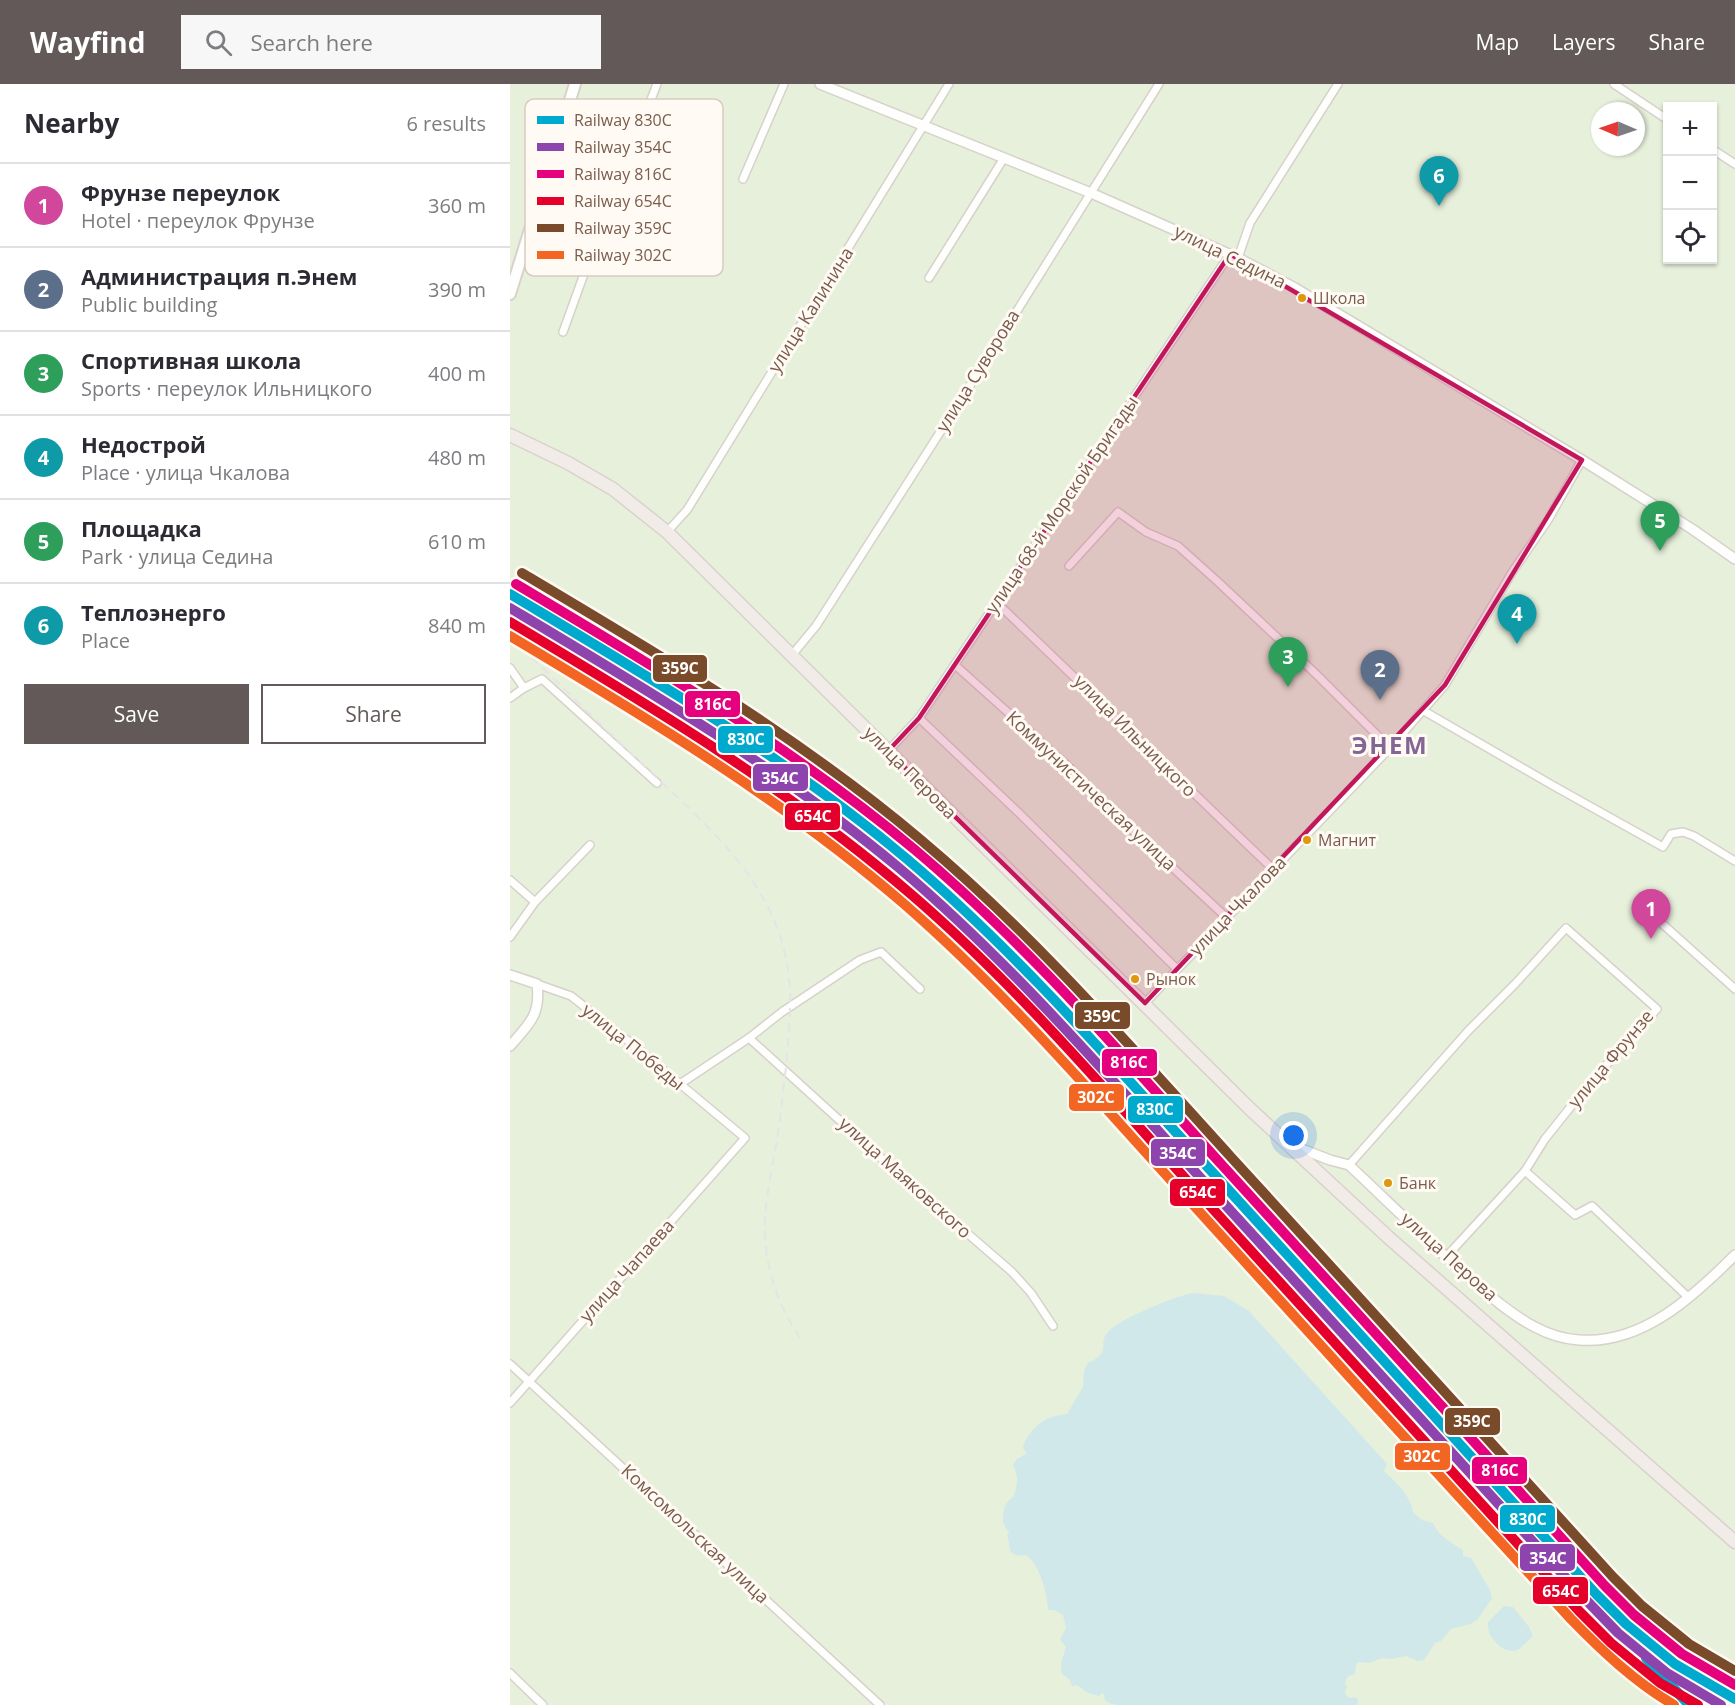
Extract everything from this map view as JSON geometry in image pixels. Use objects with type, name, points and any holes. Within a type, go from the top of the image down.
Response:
[{"type":"highway","name":"улица Перова","points":[[510,435],[568,463],[613,489],[667,532],[1287,1143],[1411,1257],[1735,1542]]},
{"type":"main road","points":[[570,99],[575,84]]},
{"type":"main road","points":[[510,294],[525,246]]},
{"type":"street","points":[[651,99],[657,84]]},
{"type":"street","points":[[743,179],[784,84]]},
{"type":"street","name":"улица Седина","points":[[820,84],[1091,193],[1234,256],[1295,288],[1582,460],[1735,558]]},
{"type":"street","name":"улица Калинина","points":[[667,532],[687,510],[950,84]]},
{"type":"street","name":"улица Суворова","points":[[792,655],[816,626],[1159,84]]},
{"type":"street","name":"улица 68-й Морской Бригады","points":[[888,751],[920,718],[1234,256],[1250,223],[1338,84]]},
{"type":"street","points":[[1614,84],[1663,117]]},
{"type":"street","points":[[1717,152],[1735,164]]},
{"type":"street","points":[[929,278],[1004,158]]},
{"type":"street","points":[[563,332],[583,276]]},
{"type":"street","name":"улица Чкалова","points":[[1145,1003],[1390,748],[1445,685],[1513,571],[1548,520],[1582,460]]},
{"type":"street","points":[[1070,566],[1118,512],[1146,532],[1178,546],[1317,675],[1390,748]]},
{"type":"street","name":"улица Ильницкого","points":[[997,603],[1273,869]]},
{"type":"street","name":"Коммунистическая улица","points":[[955,665],[1069,767],[1118,817],[1226,917]]},
{"type":"street","points":[[510,668],[524,688]]},
{"type":"street","points":[[510,698],[542,679],[657,783]]},
{"type":"street","points":[[1424,711],[1663,847],[1671,834],[1683,832],[1735,861]]},
{"type":"street","points":[[920,718],[1177,969]]},
{"type":"street","points":[[510,938],[535,902],[590,845]]},
{"type":"street","points":[[510,880],[535,902]]},
{"type":"street","points":[[1638,902],[1735,989]]},
{"type":"street","name":"улица Фрунзе","points":[[1349,1166],[1468,1031],[1566,928],[1658,1008],[1588,1085],[1545,1139],[1526,1171],[1446,1257]]},
{"type":"street","points":[[680,1084],[860,960],[881,952],[920,989]]},
{"type":"street","name":"улица Победы","points":[[510,975],[571,996],[745,1138]]},
{"type":"street","points":[[510,1046],[530,1023],[537,1010],[539,998],[537,984]]},
{"type":"street","name":"улица Маяковского","points":[[749,1038],[892,1168],[1012,1272],[1031,1293],[1053,1326]]},
{"type":"street","name":"улица Чапаева","points":[[510,1403],[745,1138]]},
{"type":"street","name":"улица Перова","points":[[1287,1143],[1349,1166],[1482,1288],[1534,1327],[1554,1335],[1579,1340],[1603,1339],[1649,1325],[1689,1298],[1735,1255]]},
{"type":"street","points":[[1526,1171],[1575,1215],[1592,1206],[1689,1298]]},
{"type":"street","name":"Комсомольская улица","points":[[510,1364],[880,1705]]},
{"type":"street","points":[[510,1673],[543,1705]]},
{"type":"highlighted area","points":[[1230,254],[1582,460],[1445,685],[1145,1003],[888,751],[919,718]]},
{"type":"green space","name":"ЭНЕМ","points":[[510,84],[1735,84],[1735,1705],[510,1705]]},
{"type":"water","points":[[1194,1293],[1224,1296],[1249,1311],[1387,1464],[1384,1471],[1406,1495],[1413,1512],[1422,1520],[1433,1523],[1441,1535],[1463,1550],[1463,1556],[1471,1558],[1489,1588],[1492,1598],[1478,1619],[1471,1624],[1451,1629],[1441,1641],[1435,1643],[1424,1660],[1418,1661],[1406,1656],[1383,1658],[1368,1663],[1358,1662],[1355,1674],[1348,1677],[1345,1684],[1348,1687],[1345,1694],[1349,1698],[1356,1697],[1357,1705],[1117,1705],[1109,1703],[1105,1700],[1104,1694],[1099,1696],[1088,1693],[1077,1685],[1072,1686],[1070,1680],[1062,1674],[1061,1663],[1066,1647],[1060,1640],[1066,1628],[1063,1615],[1054,1610],[1048,1610],[1042,1580],[1031,1559],[1010,1550],[1007,1536],[1009,1531],[1003,1522],[1004,1511],[1006,1504],[1015,1493],[1017,1484],[1013,1465],[1017,1459],[1026,1454],[1023,1448],[1024,1443],[1030,1434],[1047,1419],[1067,1414],[1083,1387],[1084,1371],[1088,1363],[1103,1351],[1105,1336],[1109,1331],[1149,1308]]},
{"type":"water","points":[[1504,1606],[1513,1607],[1529,1627],[1533,1636],[1515,1651],[1499,1646],[1489,1631],[1488,1622]]},
{"type":"railway","points":[[510,636],[718,838],[752,880],[777,928],[787,963],[790,1014],[781,1112],[766,1203],[765,1239],[770,1269],[779,1298],[801,1339]]},
{"type":"railway","points":[[1008,980],[1110,1079],[1360,1351]]},
{"type":"rail line","name":"359С","points":[[522,573],[676,666],[777,731],[874,802],[963,876],[1119,1033],[1613,1577],[1642,1606],[1689,1644],[1735,1671]]},
{"type":"rail line","name":"816С","points":[[516,584],[670,677],[770,742],[867,811],[956,885],[1035,962],[1111,1042],[1605,1586],[1634,1615],[1682,1654],[1735,1685]]},
{"type":"rail line","name":"830С","points":[[510,594],[664,687],[764,752],[861,821],[948,895],[1027,972],[1103,1052],[1596,1594],[1626,1624],[1675,1664],[1735,1699]]},
{"type":"rail line","name":"354С","points":[[510,608],[660,699],[758,762],[852,830],[939,903],[1016,977],[1090,1055],[1618,1633],[1667,1673],[1721,1705]]},
{"type":"rail line","name":"654С","points":[[510,622],[666,717],[767,783],[865,856],[950,929],[1022,999],[1579,1611],[1611,1643],[1660,1683],[1698,1705]]},
{"type":"rail line","name":"302С","points":[[510,636],[612,697],[761,794],[857,865],[940,936],[1010,1005],[1077,1077],[1571,1619],[1620,1665],[1674,1705]]},
{"type":"rail line","name":"830С","points":[[1646,1658],[1689,1705]]},
{"type":"place","name":"Теплоэнерго","points":[[1439,206]]},
{"type":"place","name":"Школа","points":[[1302,298]]},
{"type":"place","name":"Площадка","points":[[1660,551]]},
{"type":"place","name":"Недострой","points":[[1517,644]]},
{"type":"place","name":"Спортивная школа","points":[[1288,687]]},
{"type":"place","name":"Администрация п.Энем","points":[[1380,700]]},
{"type":"place","name":"Магнит","points":[[1307,840]]},
{"type":"place","name":"Фрунзе переулок","points":[[1651,939]]},
{"type":"place","name":"Рынок","points":[[1135,979]]},
{"type":"place","name":"Банк","points":[[1388,1183]]},
{"type":"district","name":"ЭНЕМ","points":[[1390,746]]}]
